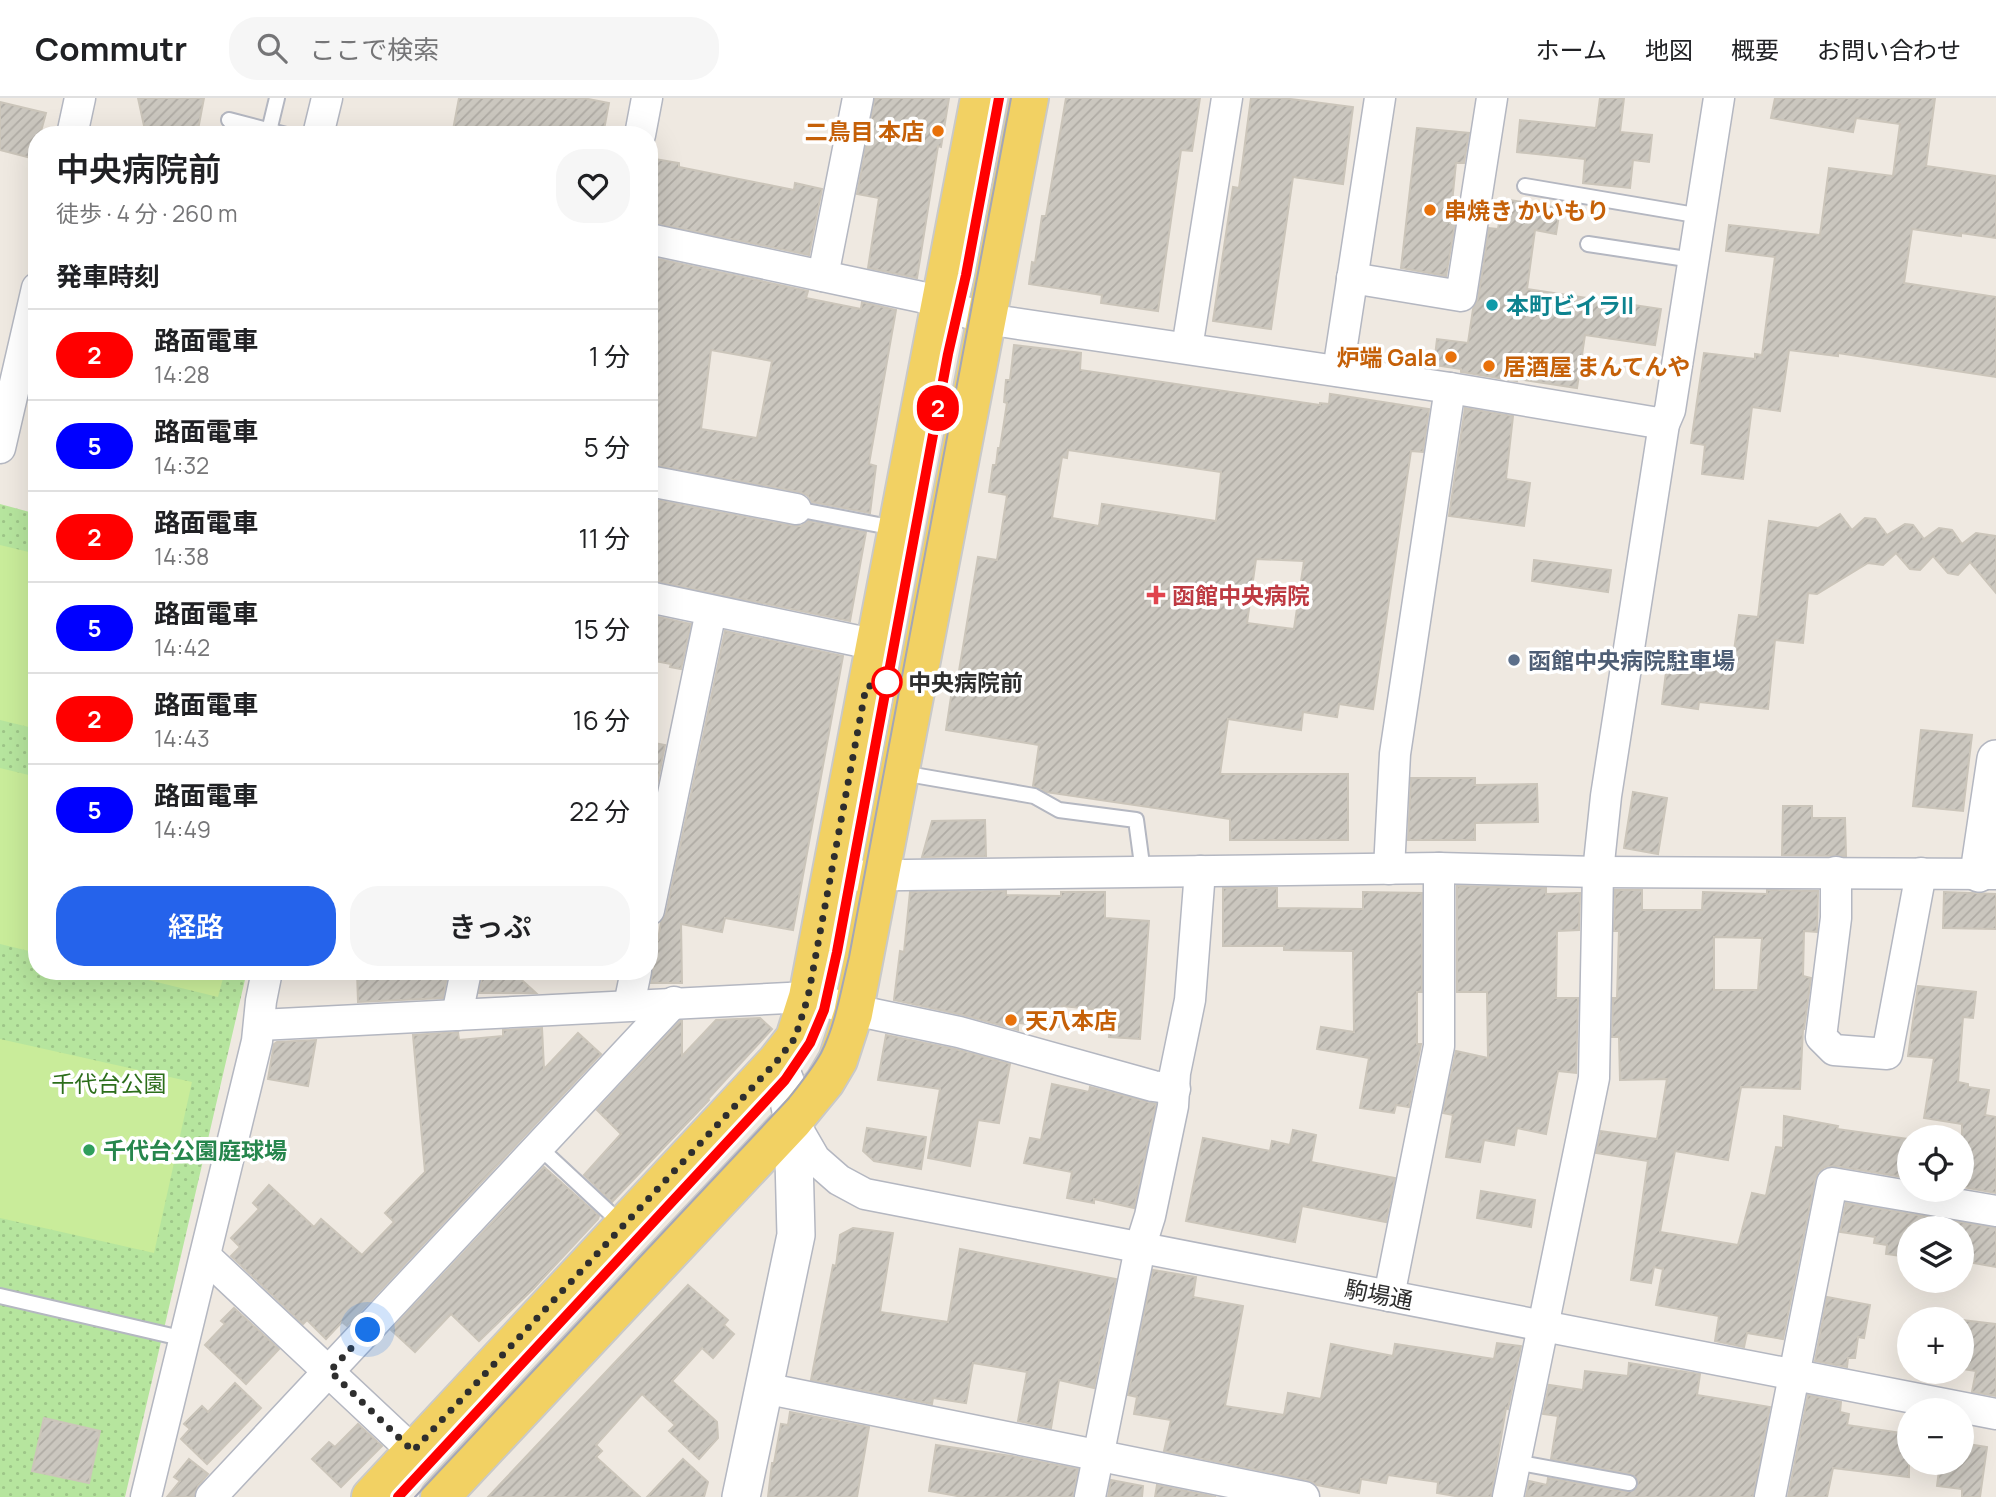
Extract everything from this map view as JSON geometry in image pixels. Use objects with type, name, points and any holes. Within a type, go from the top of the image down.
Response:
[{"type":"main road","points":[[371,1497],[777,1061],[795,1038],[808,997],[980,98]]},
{"type":"main road","points":[[440,1497],[793,1121],[825,1082],[838,1060],[854,1010],[1029,98]]},
{"type":"street","points":[[74,126],[80,98]]},
{"type":"street","points":[[320,126],[327,98]]},
{"type":"street","points":[[641,126],[647,98]]},
{"type":"street","points":[[823,276],[858,98]]},
{"type":"street","points":[[1186,348],[1227,98]]},
{"type":"street","points":[[1338,371],[1380,98]]},
{"type":"street","points":[[1352,278],[1461,296],[1492,98]]},
{"type":"street","points":[[1508,1497],[1594,1078],[1598,872],[1606,796],[1664,424],[1670,410],[1719,98]]},
{"type":"street","points":[[658,241],[941,304],[986,319],[1450,388],[1664,424]]},
{"type":"street","points":[[0,448],[28,349]]},
{"type":"street","points":[[1389,869],[1395,754],[1450,388]]},
{"type":"street","points":[[658,483],[796,509]]},
{"type":"street","points":[[658,599],[858,641],[875,642]]},
{"type":"street","points":[[658,827],[660,808],[711,611]]},
{"type":"street","points":[[831,876],[1440,868],[1598,872],[1987,873],[1996,759]]},
{"type":"street","points":[[1389,1296],[1439,1046],[1440,868]]},
{"type":"street","points":[[1090,1497],[1175,1089],[1175,1073],[1190,1000],[1200,871]]},
{"type":"street","points":[[1836,872],[1836,918],[1821,1037],[1834,1050],[1887,1054],[1921,873]]},
{"type":"street","points":[[146,1497],[260,1025],[265,980]]},
{"type":"street","points":[[457,1015],[464,980]]},
{"type":"street","points":[[629,1005],[634,980]]},
{"type":"street","points":[[260,1025],[808,997],[854,1010],[959,1032],[1153,1086],[1175,1089]]},
{"type":"street","points":[[211,1497],[674,1002]]},
{"type":"street","points":[[741,1497],[796,1235],[793,1121],[785,1080],[777,1061]]},
{"type":"street","name":"駒場通","points":[[793,1121],[815,1159],[839,1180],[864,1194],[1542,1328],[1996,1414]]},
{"type":"street","points":[[1770,1497],[1832,1183],[1996,1211]]},
{"type":"street","points":[[205,1256],[413,1451]]},
{"type":"street","points":[[764,1388],[1304,1497]]},
{"type":"lane","points":[[270,126],[277,98]]},
{"type":"lane","points":[[229,120],[251,126]]},
{"type":"lane","points":[[1525,186],[1701,216]]},
{"type":"lane","points":[[1588,244],[1693,260]]},
{"type":"lane","points":[[796,509],[879,525]]},
{"type":"lane","points":[[901,773],[1034,796],[1059,810],[1136,820],[1143,872]]},
{"type":"lane","points":[[539,1147],[611,1214]]},
{"type":"lane","points":[[0,1296],[185,1339]]},
{"type":"lane","points":[[1515,1462],[1629,1483]]},
{"type":"green space","name":"千代台公園","points":[[0,504],[28,512],[28,980],[245,980],[125,1497],[0,1497]]},
{"type":"green space","points":[[0,545],[28,552],[28,727],[0,720]]},
{"type":"green space","points":[[0,768],[28,775],[28,951],[0,944]]},
{"type":"green space","points":[[148,980],[223,980],[218,997]]},
{"type":"green space","name":"千代台公園庭球場","points":[[0,1039],[192,1082],[154,1253],[0,1218]]},
{"type":"building","points":[[138,98],[204,98],[199,126],[144,126]]},
{"type":"building","points":[[459,98],[583,98],[609,103],[605,126],[454,126]]},
{"type":"building","points":[[875,98],[949,98],[941,147],[938,146],[917,278],[868,268],[879,198],[857,194]]},
{"type":"building","points":[[1066,98],[1200,98],[1192,151],[1181,150],[1158,311],[1101,303],[1102,295],[1029,284],[1042,216],[1046,216]]},
{"type":"building","points":[[1251,98],[1283,98],[1353,107],[1343,184],[1293,177],[1271,329],[1213,321],[1233,187],[1239,188]]},
{"type":"building","points":[[1600,98],[1624,98],[1620,132],[1652,135],[1649,162],[1633,160],[1630,188],[1583,183],[1585,159],[1517,152],[1520,120],[1596,128]]},
{"type":"building","points":[[1775,98],[1935,98],[1926,166],[1996,176],[1996,238],[1912,229],[1904,283],[1996,297],[1996,377],[1838,353],[1838,356],[1789,350],[1780,411],[1752,407],[1743,479],[1702,474],[1705,445],[1691,443],[1704,353],[1755,359],[1755,354],[1762,355],[1775,257],[1726,251],[1729,225],[1820,235],[1829,168],[1893,176],[1900,124],[1856,118],[1853,132],[1771,118]]},
{"type":"building","points":[[0,102],[46,113],[42,126],[28,126],[28,157],[0,150]]},
{"type":"building","name":"串焼き かいもり","points":[[1417,128],[1469,133],[1464,163],[1456,163],[1450,223],[1455,224],[1446,276],[1401,268]]},
{"type":"building","points":[[658,160],[679,163],[679,167],[794,190],[795,183],[822,189],[809,255],[658,224]]},
{"type":"building","points":[[1503,199],[1560,208],[1556,234],[1535,230],[1527,289],[1661,309],[1655,345],[1585,335],[1577,388],[1461,372],[1461,369],[1434,365],[1437,339],[1468,343],[1489,228],[1498,229]]},
{"type":"building","points":[[658,259],[808,291],[806,298],[861,309],[862,302],[896,310],[869,464],[876,466],[870,513],[812,502],[807,495],[658,466]],"holes":[[[711,350],[772,361],[757,438],[701,429]]]},
{"type":"building","name":"函館中央病院","points":[[1014,345],[1081,353],[1080,370],[1320,405],[1329,404],[1330,394],[1429,409],[1423,452],[1411,451],[1373,709],[1339,704],[1337,717],[1303,712],[1301,730],[1228,719],[1220,774],[1348,774],[1348,840],[1230,840],[1230,819],[1046,792],[1033,786],[1039,745],[946,730],[954,677],[958,677],[978,557],[997,560],[1007,495],[989,492],[1007,403],[1004,402],[1006,380],[1010,380]],"holes":[[[1068,450],[1221,472],[1216,521],[1102,504],[1099,526],[1052,518],[1062,457],[1067,458]],[[1256,559],[1304,561],[1294,629],[1247,623]]]},
{"type":"building","points":[[1465,408],[1513,416],[1506,479],[1530,483],[1524,526],[1449,516]]},
{"type":"building","points":[[658,500],[793,526],[801,526],[808,521],[866,532],[850,621],[658,582]]},
{"type":"building","points":[[1840,514],[1852,530],[1865,518],[1875,519],[1887,535],[1905,524],[1913,525],[1924,539],[1939,528],[1952,530],[1962,544],[1976,533],[1996,536],[1996,593],[1970,562],[1958,575],[1948,573],[1933,556],[1920,570],[1910,569],[1896,553],[1883,565],[1868,563],[1817,594],[1808,593],[1803,643],[1775,640],[1768,709],[1699,702],[1698,709],[1662,704],[1667,664],[1731,672],[1739,615],[1758,617],[1769,521],[1818,528]]},
{"type":"building","points":[[1534,560],[1611,570],[1608,592],[1532,581]]},
{"type":"building","points":[[658,617],[691,624],[681,669],[670,667],[671,664],[658,662]]},
{"type":"building","points":[[725,631],[843,656],[793,930],[725,918],[722,932],[681,924],[682,983],[651,983],[651,980],[658,980],[658,940],[661,922],[666,914]]},
{"type":"building","points":[[1921,730],[1972,735],[1963,811],[1913,806]]},
{"type":"building","points":[[658,744],[665,745],[658,781]]},
{"type":"building","points":[[1411,778],[1475,778],[1475,785],[1537,784],[1538,822],[1475,823],[1475,840],[1408,840]]},
{"type":"building","points":[[1633,792],[1667,798],[1658,854],[1624,848]]},
{"type":"building","points":[[1783,806],[1812,806],[1812,818],[1845,818],[1846,856],[1782,855]]},
{"type":"building","points":[[985,820],[986,856],[922,857],[932,821]]},
{"type":"building","points":[[1457,886],[1546,888],[1546,894],[1580,893],[1579,930],[1557,931],[1556,998],[1578,998],[1576,1073],[1558,1071],[1546,1134],[1517,1128],[1514,1145],[1484,1140],[1480,1162],[1446,1157],[1453,1115],[1443,1113],[1456,1051],[1488,1058],[1487,992],[1457,992]]},
{"type":"building","points":[[1223,888],[1277,888],[1277,908],[1363,909],[1363,892],[1422,893],[1422,992],[1417,992],[1417,1044],[1421,1044],[1409,1107],[1396,1105],[1394,1113],[1360,1108],[1369,1058],[1317,1049],[1321,1027],[1354,1032],[1353,951],[1284,950],[1284,946],[1223,946]]},
{"type":"building","points":[[1615,890],[1642,890],[1642,910],[1702,910],[1703,892],[1767,894],[1767,890],[1818,891],[1817,932],[1804,931],[1803,976],[1811,978],[1803,1029],[1800,1089],[1741,1087],[1728,1160],[1675,1151],[1660,1232],[1738,1245],[1752,1193],[1766,1196],[1776,1147],[1783,1148],[1784,1116],[1838,1126],[1837,1129],[1897,1137],[1897,1176],[1835,1166],[1825,1167],[1818,1172],[1783,1339],[1747,1333],[1744,1347],[1715,1341],[1719,1316],[1656,1305],[1663,1269],[1654,1267],[1651,1283],[1631,1280],[1648,1161],[1596,1153],[1601,1131],[1657,1139],[1667,1079],[1620,1080],[1619,1037],[1612,1037],[1613,998],[1617,998],[1619,931],[1614,931]],"holes":[[[1714,937],[1762,938],[1758,990],[1714,990]]]},
{"type":"building","points":[[1006,891],[1006,895],[1061,896],[1061,892],[1105,892],[1105,918],[1149,921],[1140,1039],[1109,1037],[1111,1011],[1062,1006],[1059,1027],[1018,1023],[1018,1030],[894,1000],[900,951],[904,952],[910,892]]},
{"type":"building","points":[[1944,892],[1996,894],[1996,929],[1943,928]]},
{"type":"building","points":[[357,980],[446,980],[443,998],[358,1002]]},
{"type":"building","points":[[481,980],[522,980],[536,993],[479,993]]},
{"type":"building","points":[[1918,986],[1976,992],[1973,1018],[1963,1017],[1958,1082],[1968,1084],[1968,1087],[1989,1090],[1985,1115],[1996,1117],[1996,1193],[1974,1189],[1974,1125],[1924,1118],[1934,1058],[1908,1056]]},
{"type":"building","points":[[760,1018],[772,1029],[612,1202],[584,1175],[621,1134],[597,1110],[680,1021],[682,1056],[716,1020]]},
{"type":"building","points":[[542,1028],[544,1069],[578,1033],[601,1054],[347,1326],[342,1322],[326,1339],[307,1320],[303,1324],[231,1256],[240,1247],[231,1238],[259,1209],[253,1203],[269,1185],[314,1227],[321,1219],[362,1255],[394,1222],[385,1213],[425,1172],[413,1035],[458,1032],[459,1040],[503,1036],[503,1030]]},
{"type":"building","points":[[886,1035],[1010,1064],[999,1123],[978,1120],[970,1166],[928,1158],[940,1089],[878,1080]]},
{"type":"building","points":[[316,1040],[308,1086],[268,1079],[274,1044]]},
{"type":"building","points":[[1052,1084],[1089,1092],[1090,1087],[1156,1104],[1134,1208],[1094,1199],[1094,1203],[1067,1198],[1072,1172],[1024,1163],[1030,1138],[1041,1140]]},
{"type":"building","points":[[867,1128],[926,1137],[921,1169],[874,1161],[863,1151]]},
{"type":"building","points":[[1293,1130],[1316,1135],[1311,1162],[1395,1178],[1386,1222],[1302,1206],[1295,1242],[1186,1221],[1203,1138],[1270,1151],[1272,1141],[1290,1145]]},
{"type":"building","points":[[544,1167],[599,1216],[598,1219],[533,1289],[479,1341],[451,1314],[415,1352],[391,1330]]},
{"type":"building","points":[[1481,1191],[1535,1200],[1531,1227],[1477,1218]]},
{"type":"building","points":[[1846,1203],[1924,1216],[1897,1216],[1897,1255],[1886,1254],[1887,1245],[1874,1243],[1875,1237],[1840,1232]]},
{"type":"building","points":[[1974,1224],[1996,1228],[1996,1267],[1974,1263]]},
{"type":"building","points":[[853,1228],[893,1233],[880,1312],[948,1322],[960,1249],[1116,1279],[1094,1388],[1059,1380],[1051,1428],[1018,1421],[1027,1372],[973,1363],[966,1403],[933,1398],[932,1404],[811,1380],[833,1265],[836,1266],[840,1235]]},
{"type":"building","points":[[1153,1270],[1196,1277],[1193,1297],[1243,1306],[1225,1406],[1284,1415],[1288,1393],[1321,1399],[1331,1344],[1393,1356],[1395,1344],[1494,1359],[1497,1343],[1521,1346],[1508,1409],[1506,1408],[1491,1497],[1461,1497],[1437,1493],[1438,1482],[1388,1475],[1386,1483],[1361,1479],[1359,1493],[1164,1451],[1171,1420],[1134,1414],[1137,1397],[1128,1395]]},
{"type":"building","points":[[688,1285],[728,1320],[724,1325],[734,1334],[713,1358],[702,1348],[672,1381],[717,1422],[718,1438],[699,1459],[669,1431],[675,1425],[642,1394],[596,1445],[602,1451],[596,1457],[640,1497],[488,1497]]},
{"type":"building","points":[[1827,1297],[1870,1305],[1864,1338],[1858,1337],[1855,1358],[1848,1358],[1847,1367],[1815,1361]]},
{"type":"building","points":[[234,1308],[279,1349],[246,1384],[205,1345],[225,1324],[221,1321]]},
{"type":"building","points":[[1974,1321],[1996,1324],[1996,1396],[1972,1392],[1976,1371]]},
{"type":"building","points":[[1629,1363],[1700,1374],[1697,1395],[1770,1407],[1753,1497],[1526,1497],[1529,1481],[1547,1485],[1548,1478],[1627,1492],[1637,1489],[1638,1480],[1631,1474],[1551,1459],[1558,1416],[1543,1414],[1549,1385],[1583,1390],[1585,1371],[1628,1376]]},
{"type":"building","points":[[235,1383],[261,1408],[207,1464],[181,1439],[190,1429],[184,1424],[202,1406],[208,1412]]},
{"type":"building","points":[[1808,1395],[1841,1402],[1840,1412],[1849,1414],[1847,1425],[1897,1432],[1897,1475],[1909,1477],[1833,1468],[1827,1497],[1788,1497]]},
{"type":"building","points":[[790,1412],[869,1427],[857,1497],[768,1497],[781,1424],[788,1425]]},
{"type":"building","points":[[44,1418],[100,1431],[89,1483],[32,1471]]},
{"type":"building","points":[[358,1424],[382,1446],[341,1487],[312,1459],[329,1442],[335,1447]]},
{"type":"building","points":[[936,1445],[1078,1469],[1073,1497],[963,1497],[929,1491]]},
{"type":"building","points":[[1974,1445],[1987,1447],[1980,1497],[1962,1497],[1962,1489],[1937,1486],[1938,1475],[1974,1475]]},
{"type":"building","points":[[189,1459],[208,1474],[198,1486],[194,1497],[167,1497],[180,1481],[174,1477]]},
{"type":"building","points":[[683,1459],[708,1482],[704,1497],[647,1497]]},
{"type":"building","points":[[1111,1480],[1143,1486],[1142,1497],[1108,1497]]},
{"type":"building","points":[[1157,1485],[1216,1497],[1155,1497]]},
{"type":"tram line","points":[[398,1497],[785,1081],[810,1043],[824,1010],[837,952],[999,98]]},
{"type":"tram line","name":"2","points":[[398,1497],[785,1080],[810,1043],[824,1010],[837,952],[948,354],[966,275],[999,98]]},
{"type":"tram line","points":[[415,1497],[789,1098],[814,1065],[826,1042],[838,1006],[849,957],[1011,98]]},
{"type":"place","name":"二鳥目 本店","points":[[938,131]]},
{"type":"place","name":"串焼き かいもり","points":[[1430,210]]},
{"type":"place","name":"本町ビイラII","points":[[1492,305]]},
{"type":"place","name":"炉端 Gala","points":[[1451,357]]},
{"type":"place","name":"居酒屋 まんてんや","points":[[1489,366]]},
{"type":"place","name":"函館中央病院","points":[[1156,595]]},
{"type":"place","name":"函館中央病院駐車場","points":[[1514,660]]},
{"type":"place","name":"中央病院前","points":[[887,682]]},
{"type":"place","name":"天八本店","points":[[1011,1020]]},
{"type":"place","name":"千代台公園庭球場","points":[[89,1150]]},
{"type":"route","points":[[368,1330],[330,1371],[413,1451],[777,1061],[795,1038],[808,997],[866,687],[887,682]]}]
